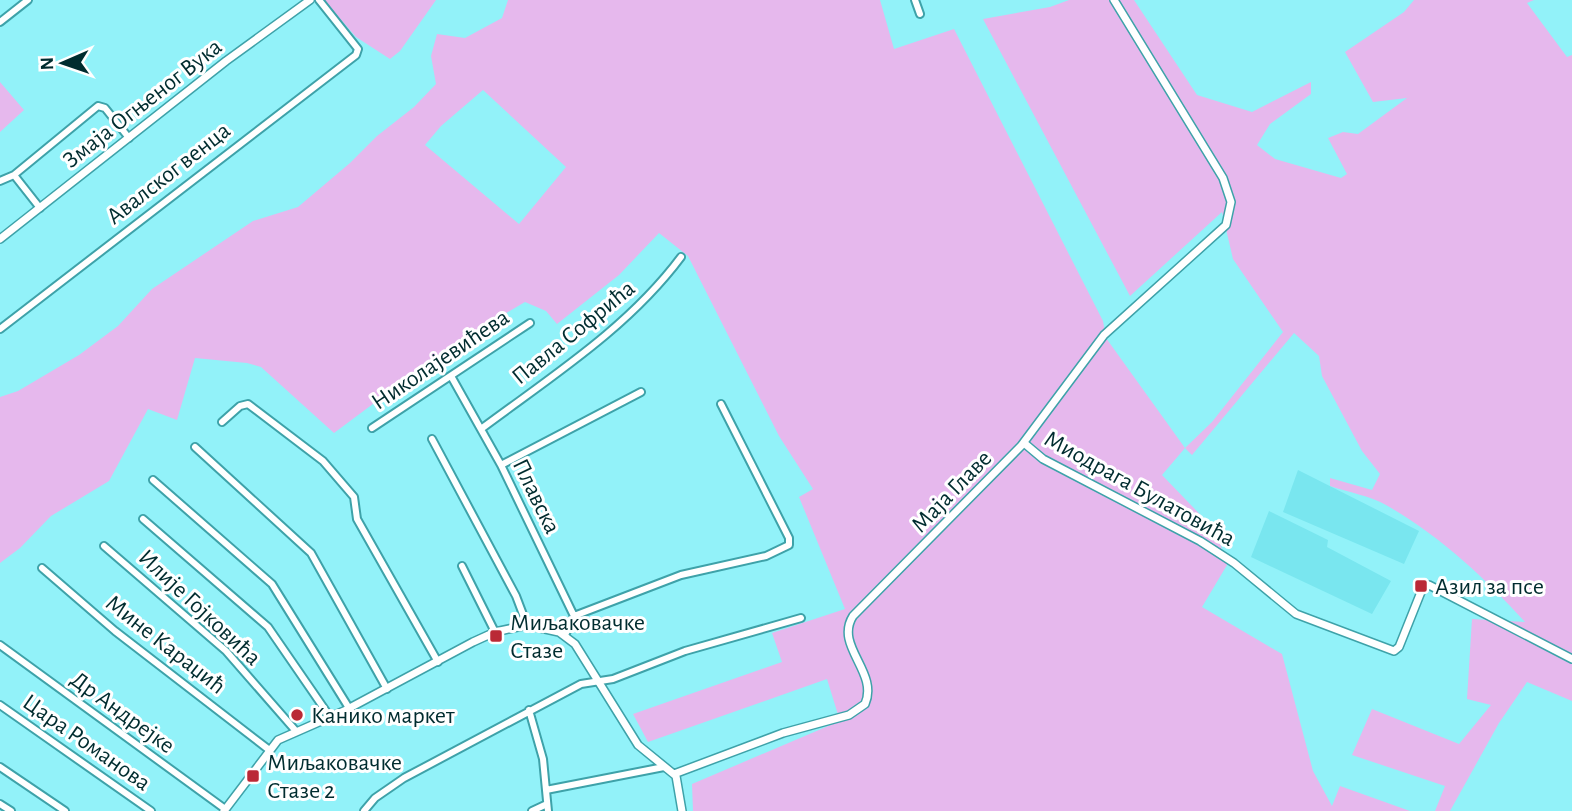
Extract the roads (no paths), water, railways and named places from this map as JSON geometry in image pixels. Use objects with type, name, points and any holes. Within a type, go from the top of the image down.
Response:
[{"type":"street","points":[[0,22],[28,0]]},
{"type":"street","name":"Змаја Огњеног Вука","points":[[0,239],[310,0]]},
{"type":"street","name":"Авалског венца","points":[[0,329],[356,55],[358,49],[319,0]]},
{"type":"street","points":[[915,0],[920,14]]},
{"type":"street","name":"Маја Главе","points":[[674,774],[737,749],[837,719],[862,708],[869,688],[848,638],[850,619],[1024,443],[1104,335],[1226,225],[1231,212],[1230,195],[1210,156],[1114,0]]},
{"type":"street","points":[[0,181],[14,175],[98,106],[105,108],[129,138]]},
{"type":"street","points":[[14,175],[40,208]]},
{"type":"street","name":"Павла Софрића","points":[[481,429],[621,323],[651,295],[681,257]]},
{"type":"street","name":"Николајевићева","points":[[372,428],[530,323]]},
{"type":"street","name":"Плавска","points":[[451,376],[501,465],[574,616]]},
{"type":"street","points":[[501,465],[641,392]]},
{"type":"street","points":[[222,422],[240,406],[248,404],[323,461],[354,497],[357,519],[438,662]]},
{"type":"street","points":[[565,635],[574,616],[681,575],[766,556],[789,545],[789,538],[721,404]]},
{"type":"street","points":[[432,439],[516,596],[527,625]]},
{"type":"street","name":"Миодрага Булатовића","points":[[1024,443],[1043,459],[1200,541],[1234,563],[1296,614],[1342,634],[1394,652],[1399,647],[1423,587],[1429,585],[1572,659]]},
{"type":"street","points":[[195,447],[311,553],[387,689]]},
{"type":"street","points":[[153,480],[272,584],[349,708]]},
{"type":"street","points":[[144,519],[268,627],[330,717]]},
{"type":"street","name":"Илије Гојковића","points":[[104,546],[226,651],[295,730]]},
{"type":"street","points":[[462,566],[495,632]]},
{"type":"street","name":"Мине Караџић","points":[[43,568],[115,631],[268,748]]},
{"type":"street","points":[[364,811],[375,798],[404,778],[581,684],[613,680],[685,651],[801,618]]},
{"type":"street","points":[[224,810],[268,748],[295,730],[349,708],[495,632],[527,625],[565,635],[582,653],[628,731],[647,755],[674,774],[681,788],[682,811]]},
{"type":"street","name":"Др Андрејке","points":[[0,645],[224,810]]},
{"type":"street","name":"Цара Романова","points":[[0,705],[151,811]]},
{"type":"street","points":[[528,710],[543,759],[548,807],[532,811]]},
{"type":"street","points":[[546,790],[664,767]]},
{"type":"street","points":[[0,768],[65,811]]},
{"type":"street","points":[[0,804],[11,811]]},
{"type":"place","name":"Азил за псе","points":[[1421,586]]},
{"type":"place","name":"Миљаковачке Стазе","points":[[496,636]]},
{"type":"place","name":"Канико маркет","points":[[297,715]]},
{"type":"place","name":"Миљаковачке Стазе 2","points":[[253,776]]}]
